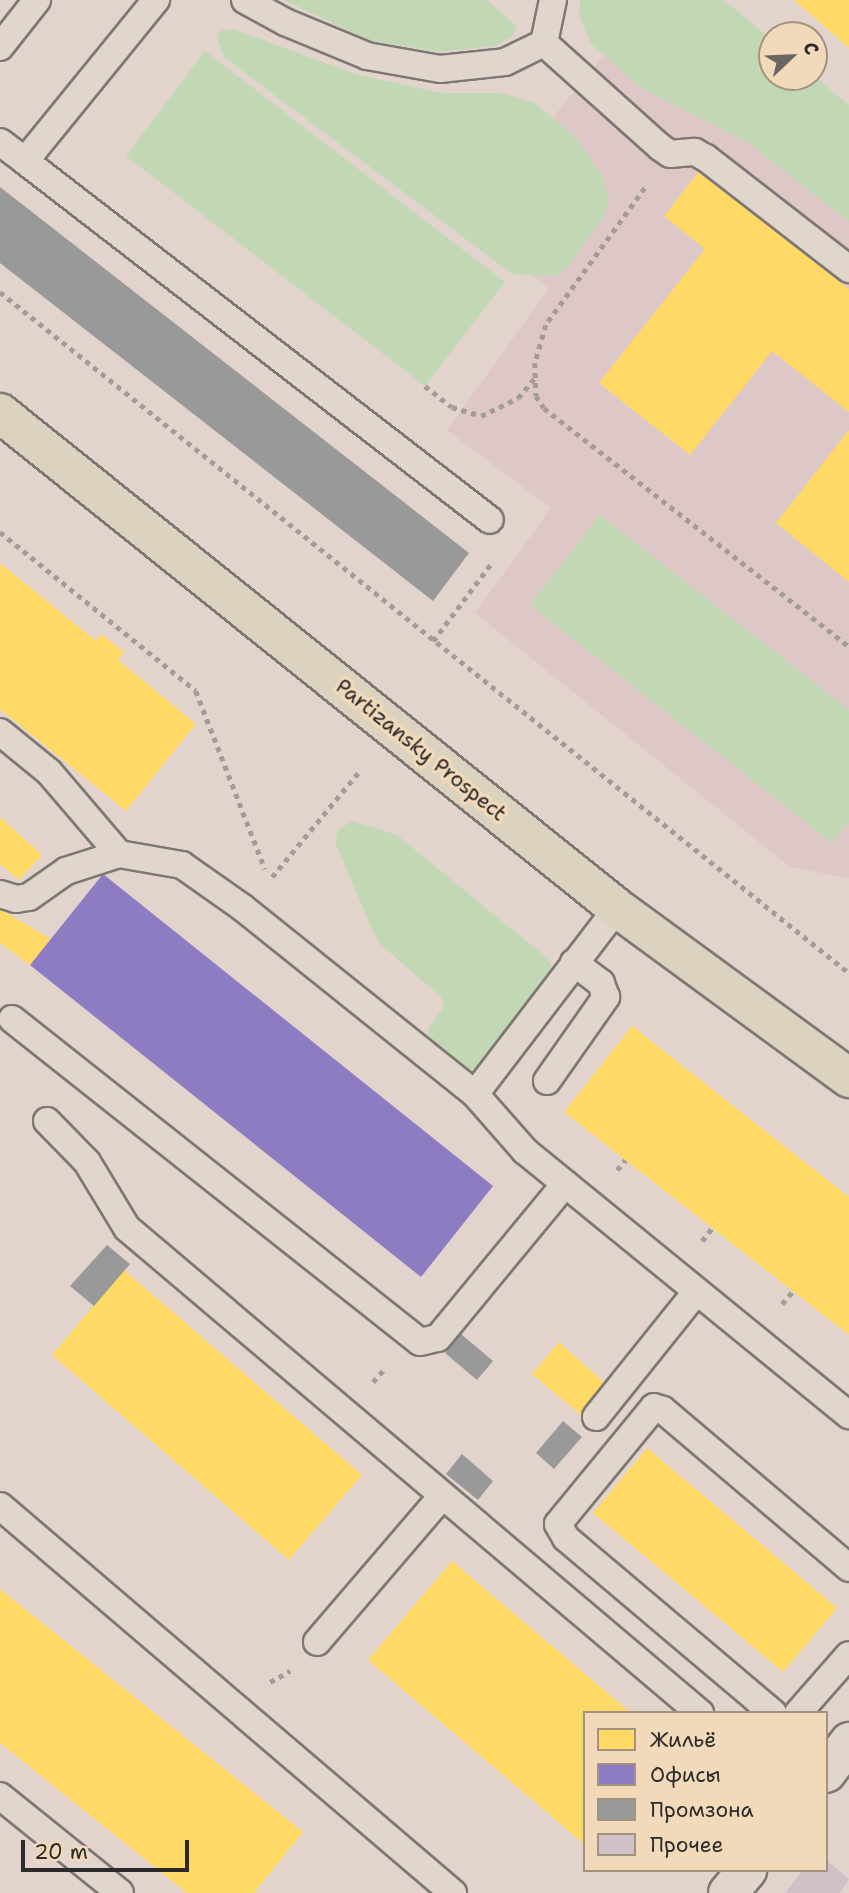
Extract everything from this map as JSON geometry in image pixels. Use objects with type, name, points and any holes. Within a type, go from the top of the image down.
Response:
[{"type":"main road","name":"Partizansky Prospect","points":[[0,413],[617,908],[847,1073]]},
{"type":"street","points":[[728,1893],[745,1872]]},
{"type":"lane","points":[[0,47],[37,0]]},
{"type":"lane","points":[[25,160],[156,0]]},
{"type":"lane","points":[[245,0],[285,22],[367,56],[440,69],[505,62],[544,43]]},
{"type":"lane","points":[[544,43],[553,0]]},
{"type":"lane","points":[[544,43],[670,153],[695,152],[706,158],[849,269]]},
{"type":"lane","points":[[0,142],[490,520]]},
{"type":"lane","points":[[0,732],[49,772],[119,854]]},
{"type":"lane","points":[[0,894],[16,899],[29,897],[66,871],[119,854],[182,865],[243,908],[475,1094],[506,1134],[849,1415]]},
{"type":"lane","points":[[475,1094],[617,908]]},
{"type":"lane","points":[[547,1081],[606,997],[601,983],[574,963]]},
{"type":"lane","points":[[12,1019],[411,1337],[428,1343],[438,1338],[565,1184]]},
{"type":"lane","points":[[47,1121],[87,1161],[127,1228],[349,1412],[442,1496],[698,1711]]},
{"type":"lane","points":[[596,1417],[697,1291]]},
{"type":"lane","points":[[771,1711],[566,1538],[558,1524],[654,1407],[663,1410],[849,1568]]},
{"type":"lane","points":[[317,1643],[442,1496]]},
{"type":"lane","points":[[0,1506],[453,1893]]},
{"type":"lane","points":[[800,1711],[849,1655]]},
{"type":"lane","points":[[0,1796],[120,1893]]},
{"type":"path","points":[[670,153],[546,325],[534,378],[536,396],[544,408],[849,646]]},
{"type":"path","points":[[0,292],[849,973]]},
{"type":"path","points":[[425,386],[452,407],[481,416],[518,398],[534,378]]},
{"type":"path","points":[[432,641],[492,565],[500,534],[490,520]]},
{"type":"path","points":[[0,532],[196,691],[269,881],[358,773]]},
{"type":"path","points":[[349,1412],[411,1337]]},
{"type":"path","points":[[229,1699],[288,1674],[317,1643]]},
{"type":"shaded area","points":[[649,0],[758,80],[758,91],[774,91],[849,146],[849,878],[790,867],[475,613],[551,508],[447,430],[549,288],[466,224]]},
{"type":"green space","points":[[283,0],[487,0],[517,26],[512,36],[496,46],[439,52],[369,40]]},
{"type":"green space","points":[[580,0],[724,0],[758,28],[758,91],[828,91],[828,88],[849,105],[849,222],[747,142],[640,87],[591,44],[579,15]]},
{"type":"green space","points":[[233,29],[355,74],[441,93],[501,93],[535,103],[576,138],[602,176],[609,196],[605,215],[567,268],[555,276],[512,274],[224,57],[217,37],[220,31]]},
{"type":"green space","points":[[205,51],[505,282],[425,386],[126,156]]},
{"type":"green space","points":[[600,515],[849,710],[849,822],[832,843],[530,605]]},
{"type":"green space","points":[[352,821],[397,835],[547,958],[553,969],[550,986],[486,1067],[475,1072],[467,1070],[429,1042],[428,1028],[444,1007],[441,997],[380,944],[371,927],[335,842],[338,830]]},
{"type":"building: Жильё","points":[[794,0],[849,0],[849,48],[828,30],[828,21],[818,21]]},
{"type":"building: Жильё","points":[[700,170],[849,289],[849,412],[772,351],[690,455],[599,383],[705,249],[664,216]]},
{"type":"building: Жильё","points":[[849,430],[849,582],[776,523]]},
{"type":"building: Жильё","points":[[0,563],[96,641],[101,634],[124,652],[118,660],[196,724],[126,811],[0,709]]},
{"type":"building: Жильё","points":[[0,817],[42,855],[19,880],[0,864]]},
{"type":"building: Жильё","points":[[0,909],[51,939],[30,965],[0,943]]},
{"type":"building: Жильё","points":[[632,1026],[849,1197],[849,1335],[564,1112]]},
{"type":"building: Жильё","points":[[124,1270],[362,1475],[289,1560],[52,1355]]},
{"type":"building: Жильё","points":[[559,1342],[608,1386],[582,1416],[532,1374]]},
{"type":"building: Жильё","points":[[647,1448],[837,1608],[783,1672],[593,1513]]},
{"type":"building: Жильё","points":[[452,1561],[629,1711],[583,1711],[583,1843],[368,1660]]},
{"type":"building: Жильё","points":[[0,1589],[303,1832],[254,1893],[187,1893],[0,1743]]},
{"type":"building: Офисы","points":[[103,874],[493,1186],[421,1277],[30,965]]},
{"type":"building: Промзона","points":[[0,187],[469,553],[433,601],[0,263]]},
{"type":"building: Промзона","points":[[107,1245],[130,1264],[94,1306],[70,1286]]},
{"type":"building: Промзона","points":[[461,1334],[493,1361],[477,1380],[445,1353]]},
{"type":"building: Промзона","points":[[563,1421],[582,1437],[554,1469],[536,1453]]},
{"type":"building: Промзона","points":[[462,1454],[493,1481],[478,1500],[446,1474]]},
{"type":"building: Прочее","points":[[828,1862],[849,1879],[840,1893],[785,1893],[801,1872],[828,1872]]}]
